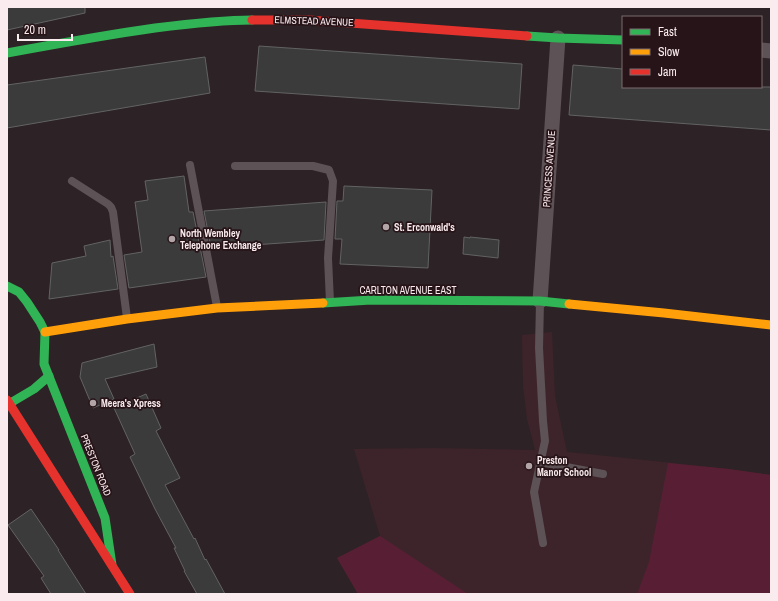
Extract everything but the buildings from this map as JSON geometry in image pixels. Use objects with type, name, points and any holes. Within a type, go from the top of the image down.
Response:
[{"type":"street","name":"ELMSTEAD AVENUE","points":[[7,53],[112,34],[186,24],[233,20],[310,20],[558,38],[622,40]]},
{"type":"street","name":"PRINCESS AVENUE","points":[[540,301],[558,38]]},
{"type":"street","points":[[7,286],[19,292],[27,302],[45,332],[44,364],[49,376],[34,389],[8,403]]},
{"type":"street","name":"CARLTON AVENUE EAST","points":[[45,332],[127,319],[217,308],[371,300],[540,301],[664,313],[771,326]]},
{"type":"street","name":"PRESTON ROAD","points":[[49,376],[105,518],[112,565]]},
{"type":"street","name":"PRESTON ROAD","points":[[8,403],[130,594]]},
{"type":"lane","points":[[190,165],[217,308]]},
{"type":"lane","points":[[235,166],[314,166],[329,170],[333,181],[328,258],[330,303]]},
{"type":"lane","points":[[72,181],[108,204],[113,212],[127,319]]},
{"type":"lane","points":[[540,301],[539,348],[545,441],[534,492],[542,544]]},
{"type":"lane","points":[[540,462],[603,474]]},
{"type":"shaded area","name":"Preston Manor School","points":[[552,332],[555,396],[567,452],[729,469],[771,475],[771,594],[358,594],[337,558],[380,536],[354,449],[433,448],[535,450],[527,419],[523,386],[522,335]]},
{"type":"shaded area","points":[[668,463],[771,475],[771,594],[637,594],[649,562]]},
{"type":"shaded area","points":[[380,536],[468,594],[358,594],[337,558]]},
{"type":"traffic: fast","points":[[7,53],[155,28],[215,21],[252,20]]},
{"type":"traffic: fast","points":[[527,36],[622,40]]},
{"type":"traffic: fast","points":[[7,286],[19,292],[27,302],[45,332],[44,364],[105,518],[112,565]]},
{"type":"traffic: fast","points":[[323,303],[371,300],[540,301],[569,304]]},
{"type":"traffic: fast","points":[[7,405],[34,389],[49,376]]},
{"type":"traffic: slow","points":[[45,332],[127,319],[217,308],[323,303]]},
{"type":"traffic: slow","points":[[569,304],[771,325]]},
{"type":"traffic: jam","points":[[252,20],[309,20],[527,36]]},
{"type":"traffic: jam","points":[[7,400],[130,594]]},
{"type":"place","name":"St. Erconwald's","points":[[386,227]]},
{"type":"place","name":"North Wembley Telephone Exchange","points":[[172,239]]},
{"type":"place","name":"Meera's Xpress","points":[[93,403]]},
{"type":"place","name":"Preston Manor School","points":[[529,466]]}]
